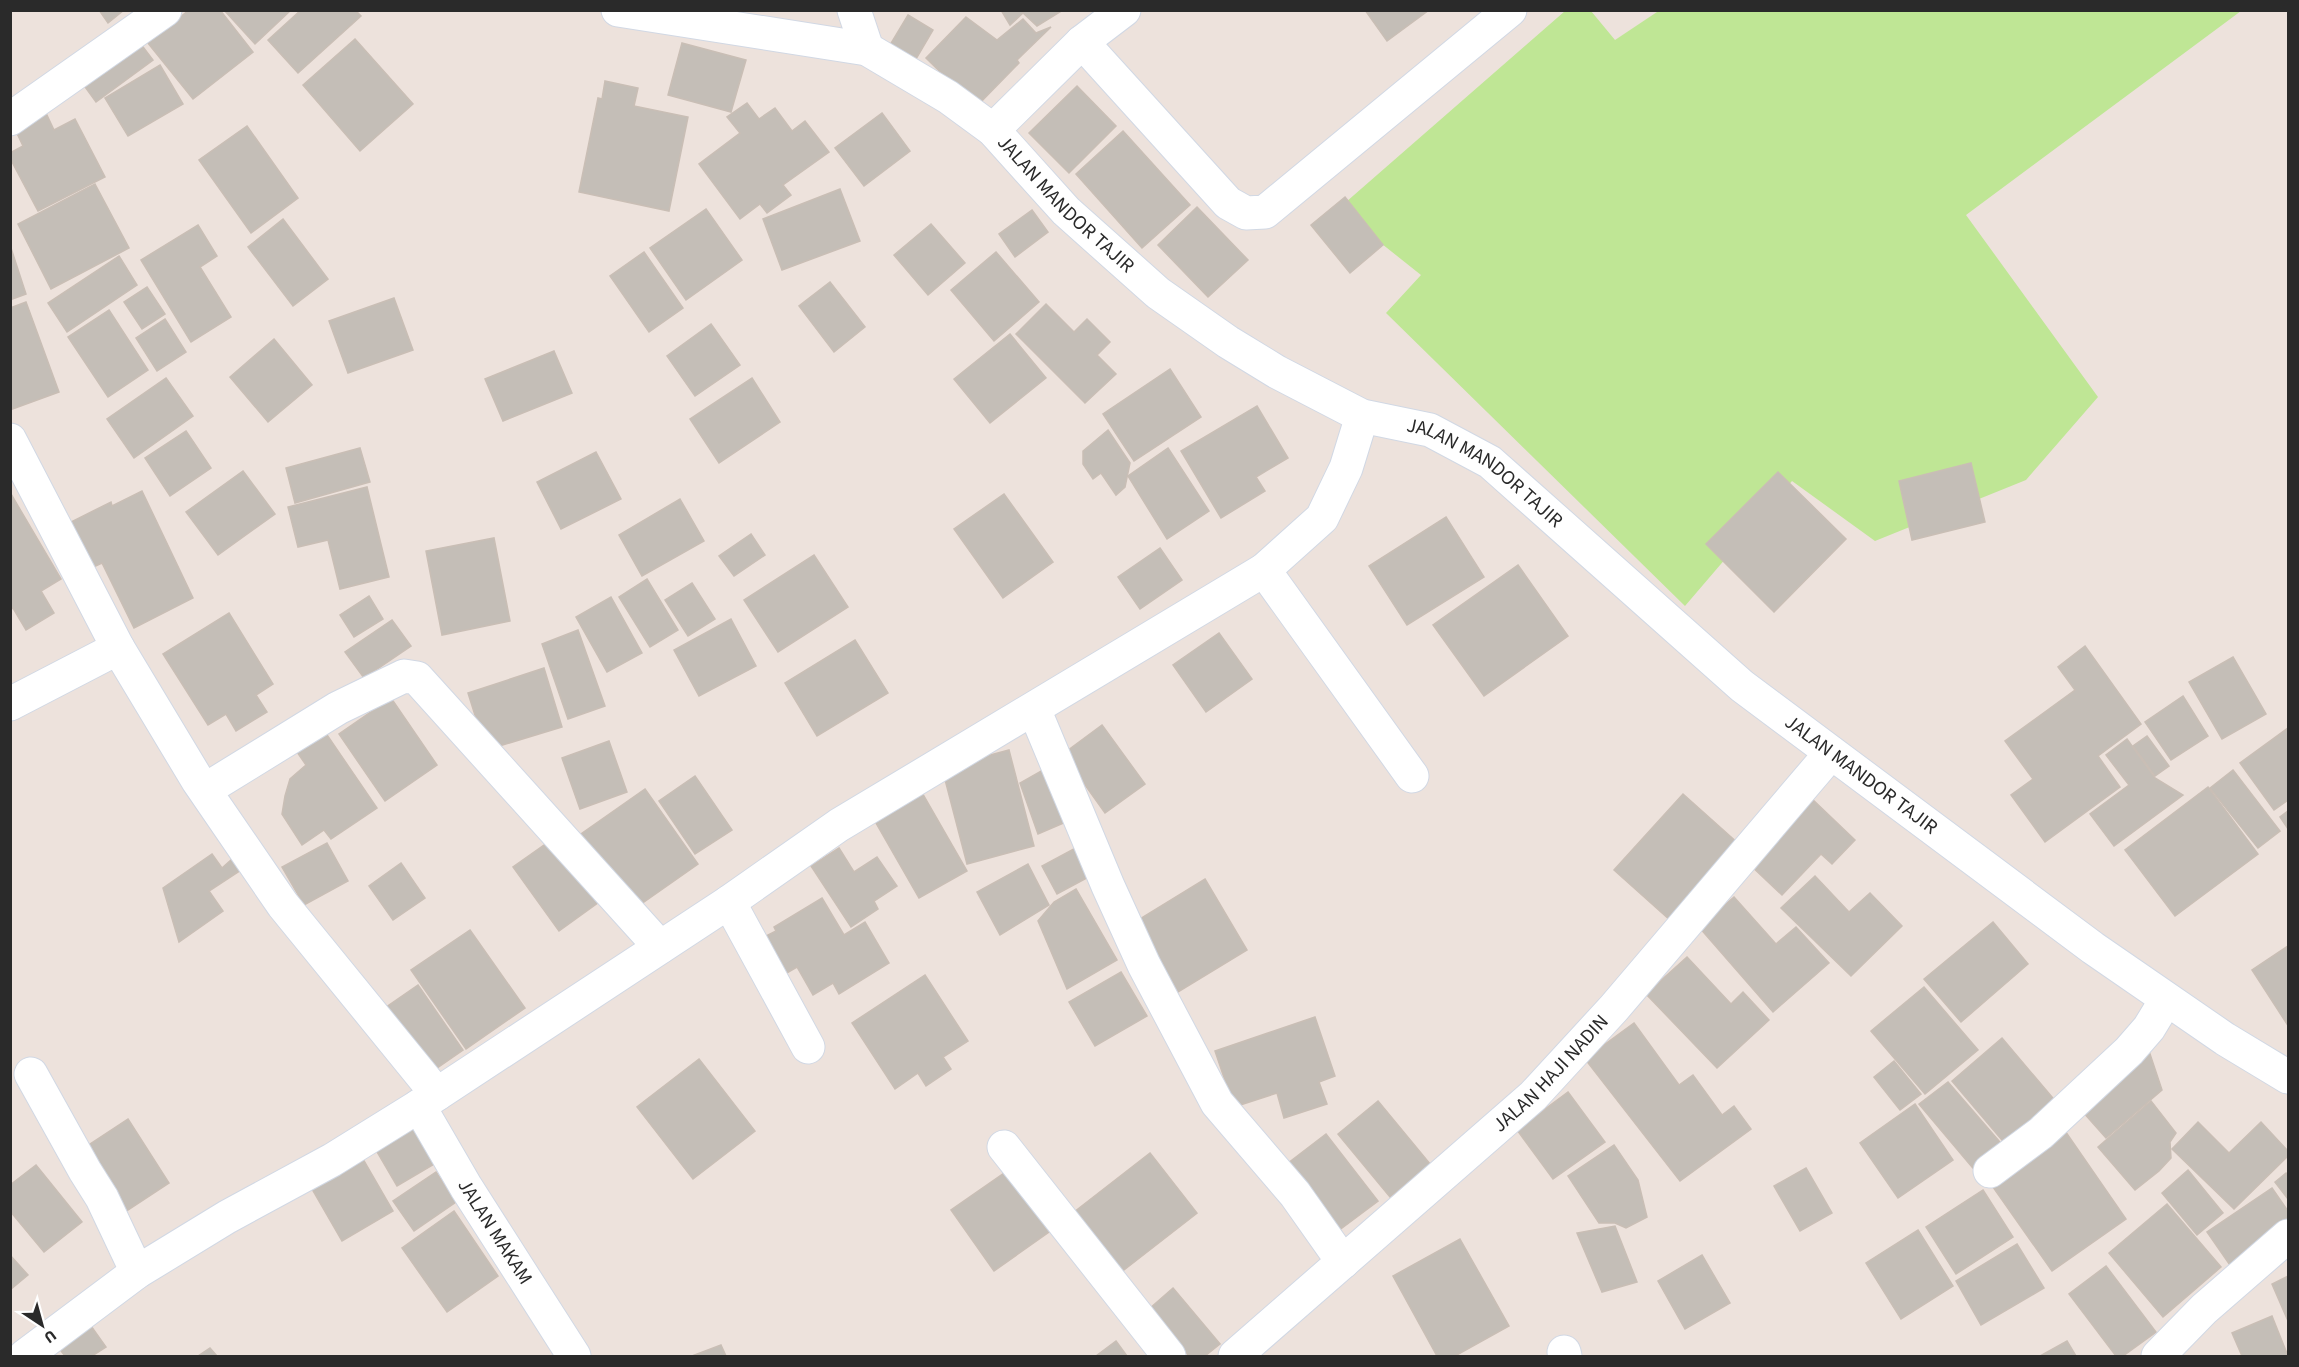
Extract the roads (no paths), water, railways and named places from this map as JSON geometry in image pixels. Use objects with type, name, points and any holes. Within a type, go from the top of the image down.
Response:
[{"type":"street","points":[[10,119],[165,10]]},
{"type":"street","name":"JALAN MANDOR TAJIR","points":[[618,10],[867,49],[948,97],[993,130],[1066,212],[1158,293],[1228,342],[1277,372],[1362,416],[1430,430],[1490,462],[1742,686],[2093,948],[2225,1039],[2289,1077]]},
{"type":"street","points":[[854,10],[867,49]]},
{"type":"street","points":[[993,130],[1082,42],[1124,10]]},
{"type":"street","points":[[1082,42],[1228,203],[1246,213],[1265,212],[1510,10]]},
{"type":"street","points":[[25,1356],[137,1272],[227,1217],[332,1160],[428,1100],[729,902],[839,825],[1264,570],[1322,518],[1346,468],[1362,416]]},
{"type":"street","name":"JALAN MAKAM","points":[[10,440],[118,648],[206,790],[283,905],[428,1100],[466,1187],[574,1356]]},
{"type":"street","points":[[1264,570],[1412,776]]},
{"type":"street","points":[[10,704],[118,648]]},
{"type":"street","points":[[206,790],[338,708],[404,676],[417,678],[660,947]]},
{"type":"street","points":[[1034,709],[1108,886],[1144,965],[1217,1102],[1295,1194],[1343,1262]]},
{"type":"street","name":"JALAN HAJI NADIN","points":[[1234,1356],[1533,1096],[1621,999],[1831,753]]},
{"type":"street","points":[[729,902],[808,1047]]},
{"type":"street","points":[[1990,1171],[2041,1133],[2129,1051],[2150,1028],[2166,1000]]},
{"type":"street","points":[[31,1074],[102,1198],[137,1272]]},
{"type":"street","points":[[1004,1147],[1169,1356]]},
{"type":"street","points":[[2158,1356],[2220,1294],[2289,1236]]}]
